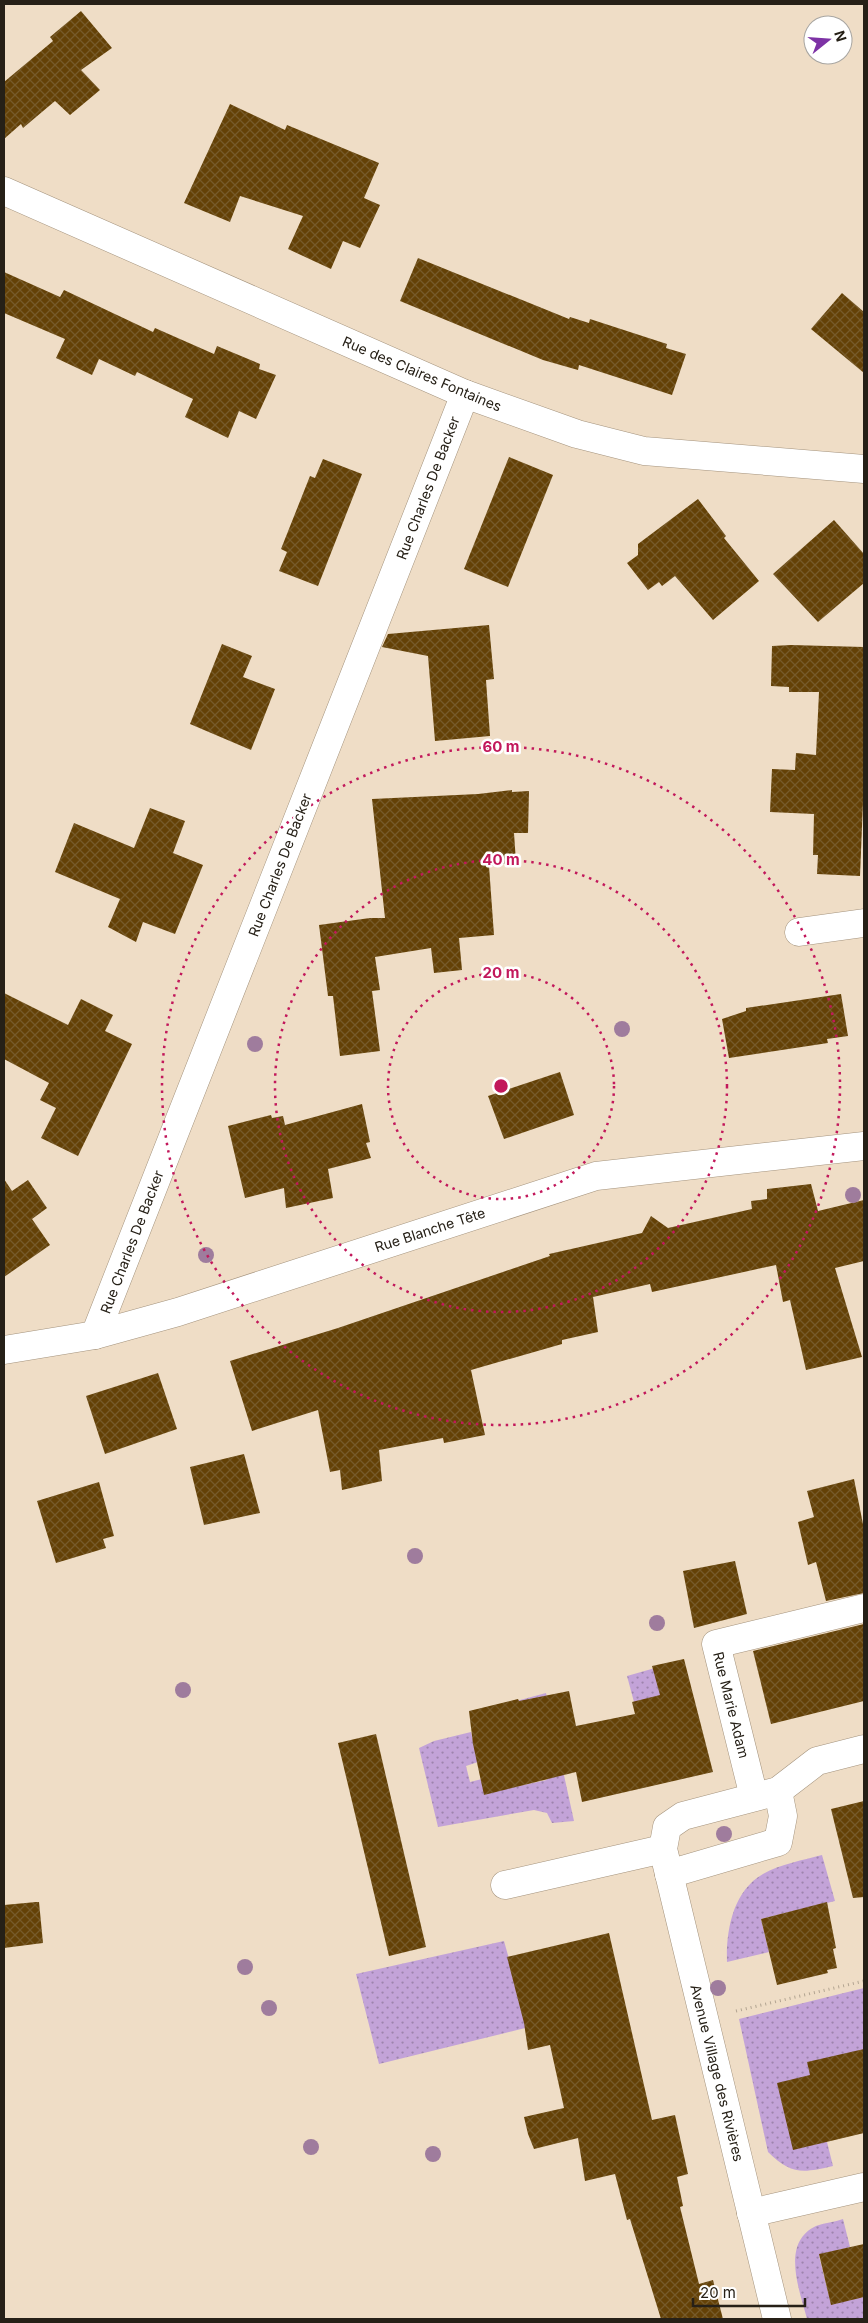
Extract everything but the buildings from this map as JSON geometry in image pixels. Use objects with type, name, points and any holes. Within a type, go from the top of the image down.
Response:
[{"type":"street","name":"Rue des Claires Fontaines","points":[[4,191],[465,394],[577,434],[644,451],[864,469]]},
{"type":"street","name":"Rue Charles De Backer","points":[[96,1335],[465,394]]},
{"type":"street","points":[[799,932],[864,923]]},
{"type":"street","name":"Rue Blanche Tête","points":[[4,1350],[96,1335],[188,1308],[596,1176],[864,1146]]},
{"type":"street","name":"Rue Marie Adam","points":[[766,1794],[716,1644],[864,1608]]},
{"type":"street","points":[[667,1850],[683,1816],[766,1794],[817,1761],[864,1749]]},
{"type":"street","points":[[505,1885],[667,1850],[778,1842],[783,1816],[766,1794]]},
{"type":"street","name":"Avenue Village des Rivières","points":[[667,1850],[704,2018],[777,2319]]},
{"type":"street","points":[[751,2213],[864,2188]]},
{"type":"path","points":[[704,2018],[864,1981]]},
{"type":"shaded area","points":[[655,1668],[669,1730],[634,1702],[627,1676]]},
{"type":"shaded area","points":[[546,1693],[574,1821],[552,1823],[547,1813],[534,1810],[438,1827],[419,1748],[434,1741],[471,1732],[478,1762],[466,1766],[470,1782],[482,1779],[514,1787],[547,1780],[529,1713],[494,1707]]},
{"type":"shaded area","points":[[822,1855],[835,1901],[761,1919],[769,1952],[727,1962],[728,1937],[733,1912],[745,1890],[763,1874],[784,1865]]},
{"type":"shaded area","points":[[504,1941],[511,1966],[558,2020],[379,2064],[356,1974]]},
{"type":"shaded area","points":[[864,1988],[864,2079],[781,2099],[827,2142],[833,2166],[805,2171],[784,2165],[768,2152],[739,2019]]},
{"type":"shaded area","points":[[843,2219],[850,2247],[819,2256],[831,2304],[863,2297],[864,2319],[807,2319],[795,2268],[798,2244],[805,2234],[816,2226]]}]
